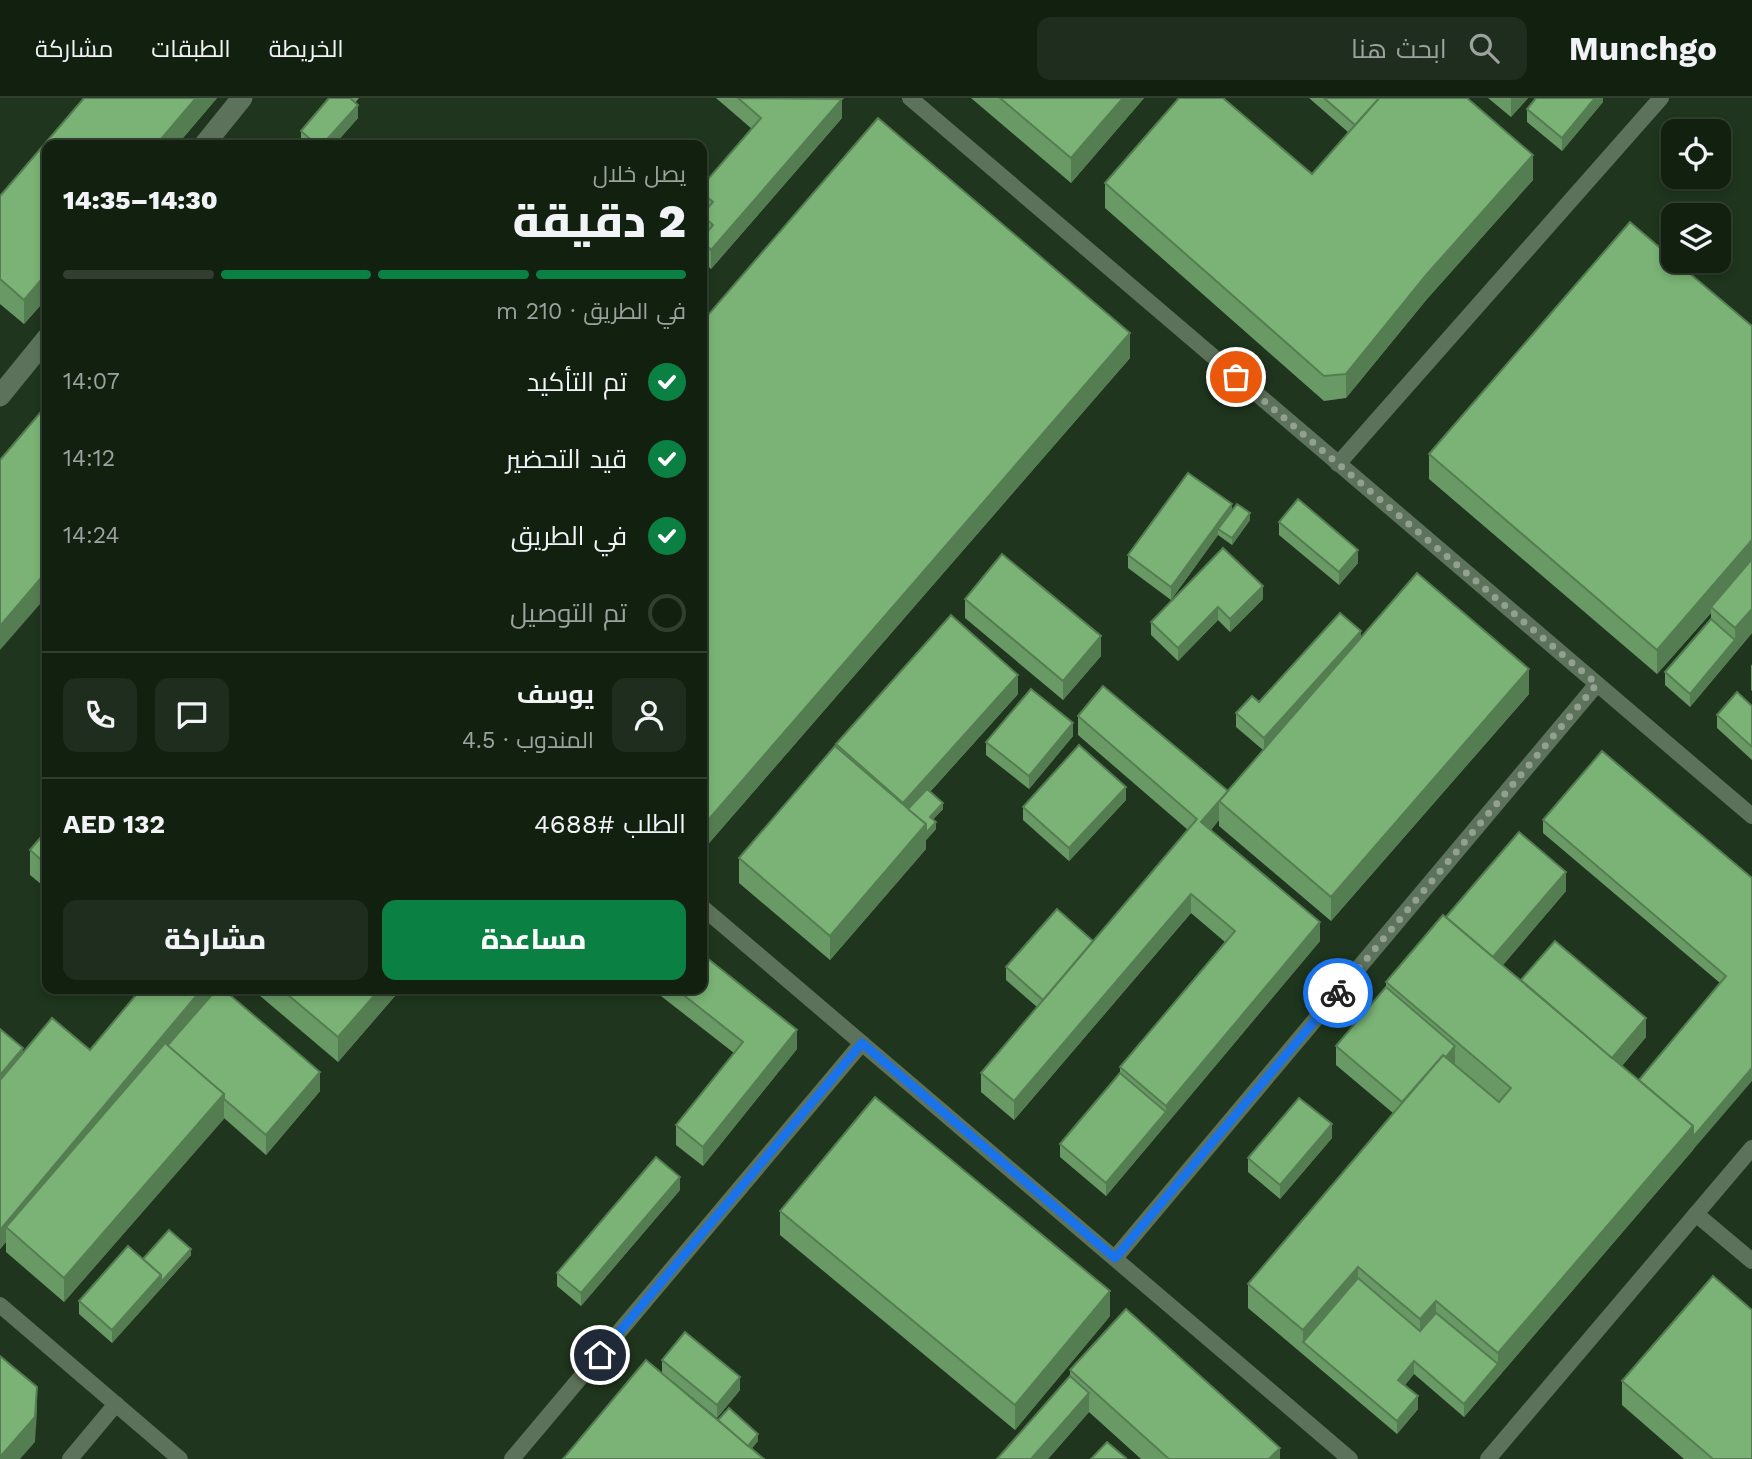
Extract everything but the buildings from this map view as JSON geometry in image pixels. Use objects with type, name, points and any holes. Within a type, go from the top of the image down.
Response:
[{"type":"street","points":[[208,140],[243,98]]},
{"type":"street","points":[[0,396],[42,349]]},
{"type":"lane","points":[[910,98],[1752,816]]},
{"type":"lane","points":[[1338,464],[1661,98]]},
{"type":"lane","points":[[1115,1258],[1597,684]]},
{"type":"lane","points":[[707,911],[1350,1459]]},
{"type":"lane","points":[[512,1459],[862,1043]]},
{"type":"lane","points":[[1488,1459],[1752,1148]]},
{"type":"lane","points":[[1696,1214],[1752,1261]]},
{"type":"lane","points":[[0,1305],[180,1459]]},
{"type":"lane","points":[[70,1459],[116,1404]]},
{"type":"shaded area","points":[[0,98],[1752,98],[1752,1459],[0,1459]]},
{"type":"way so far","points":[[1236,377],[1597,684],[1338,993]]},
{"type":"route","points":[[600,1355],[862,1043],[1115,1258],[1338,993]]}]
